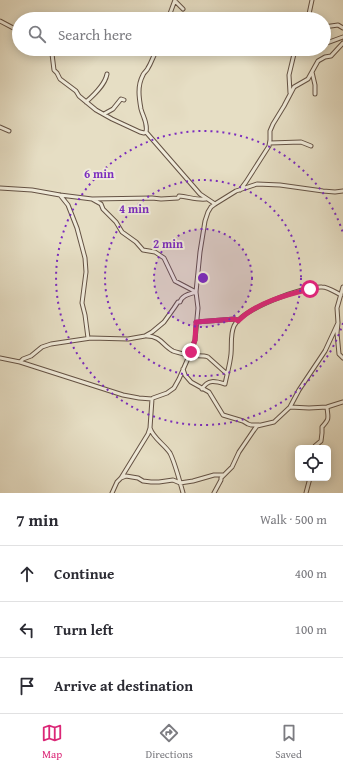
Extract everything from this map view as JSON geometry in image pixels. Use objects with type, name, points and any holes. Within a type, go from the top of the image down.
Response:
[{"type":"street","points":[[171,12],[175,0],[183,9]]},
{"type":"street","points":[[309,12],[312,0]]},
{"type":"street","points":[[0,21],[12,27]]},
{"type":"street","points":[[331,26],[338,25],[343,28]]},
{"type":"street","points":[[331,41],[343,37]]},
{"type":"street","points":[[240,190],[270,143],[270,131],[273,124],[294,87],[308,79],[318,61],[325,57],[331,56],[343,43]]},
{"type":"street","points":[[52,56],[54,70],[60,79],[76,91],[86,102],[104,114],[140,132],[146,132],[200,194],[215,204]]},
{"type":"street","points":[[146,132],[147,126],[139,102],[139,88],[144,72],[148,69],[153,56]]},
{"type":"street","points":[[290,94],[289,75],[294,56]]},
{"type":"street","points":[[312,72],[315,85],[315,94]]},
{"type":"street","points":[[86,102],[101,88],[107,74]]},
{"type":"street","points":[[104,114],[112,109],[121,100],[124,100]]},
{"type":"street","points":[[0,127],[9,131]]},
{"type":"street","points":[[270,143],[301,142],[311,146]]},
{"type":"street","points":[[0,358],[20,362],[123,395],[152,399],[167,393],[174,388],[179,379],[195,340],[198,308],[196,292],[200,252],[208,212],[215,204],[240,190],[257,184],[280,185],[335,192],[343,191]]},
{"type":"street","points":[[0,188],[32,190],[92,199],[170,199],[185,196],[197,200],[206,199]]},
{"type":"street","points":[[60,195],[68,205],[77,228],[85,258],[86,272],[82,302],[88,338]]},
{"type":"street","points":[[92,199],[101,204],[103,209],[116,222],[122,232],[136,242],[143,250],[155,252],[164,258],[175,281],[196,292]]},
{"type":"street","points":[[202,389],[208,382],[225,384],[231,353],[234,325],[244,315],[262,304],[292,293],[310,289],[321,287],[341,295]]},
{"type":"street","points":[[343,287],[337,308],[339,354],[343,358]]},
{"type":"street","points":[[145,336],[164,322],[178,302],[180,302],[181,298],[196,292]]},
{"type":"street","points":[[196,322],[235,319],[238,321]]},
{"type":"street","points":[[214,493],[221,478],[232,467],[239,452],[257,426],[274,422],[290,407],[299,390],[326,352],[338,323]]},
{"type":"street","points":[[20,362],[44,346],[96,337],[128,338],[149,336],[157,338],[172,350],[189,356],[204,355],[226,374]]},
{"type":"street","points":[[183,369],[185,375],[191,382],[209,392],[223,416],[243,421],[251,425],[261,426]]},
{"type":"street","points":[[112,493],[117,482],[148,434],[150,428],[152,399]]},
{"type":"street","points":[[290,407],[327,407],[343,402]]},
{"type":"street","points":[[316,445],[321,441],[322,427],[327,422],[327,407]]},
{"type":"street","points":[[150,428],[152,433],[163,444],[169,453],[176,468],[183,493]]},
{"type":"street","points":[[121,478],[126,476],[138,478],[143,481],[159,482],[173,480],[180,483],[193,481],[214,474],[225,474]]},
{"type":"street","points":[[306,493],[309,481]]},
{"type":"route","points":[[191,352],[195,340],[196,322],[235,319],[238,321],[244,315],[262,304],[292,293],[310,289]]}]
